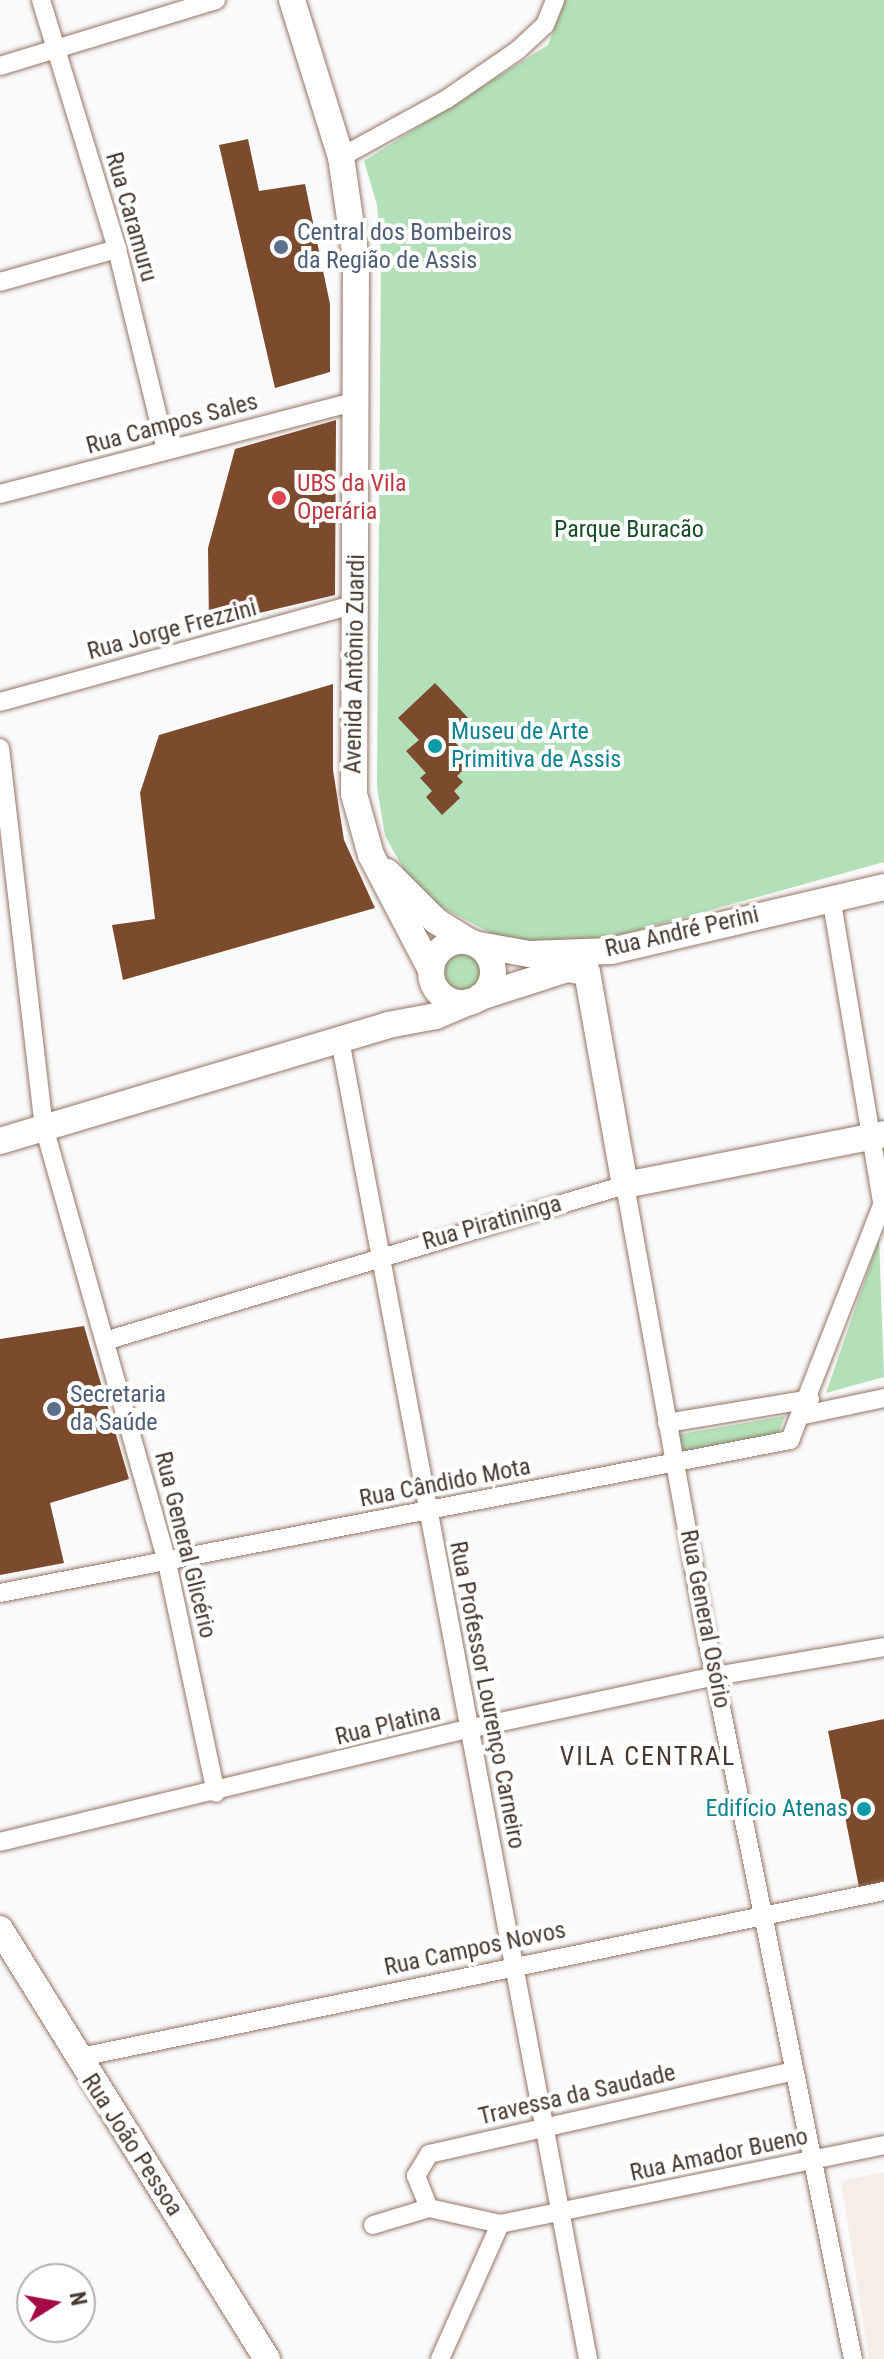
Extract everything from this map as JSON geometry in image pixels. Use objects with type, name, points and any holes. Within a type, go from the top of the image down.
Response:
[{"type":"main road","name":"Avenida Antônio Zuardi","points":[[292,0],[341,157],[356,260],[356,604],[352,771],[357,813],[371,855],[431,974]]},
{"type":"main road","name":"Avenida Antônio Zuardi","points":[[371,855],[436,921],[473,943]]},
{"type":"main road","name":"Rua André Perini","points":[[473,943],[529,954],[611,951],[884,887]]},
{"type":"main road","points":[[473,943],[493,965],[488,989],[474,1000],[445,998],[431,974],[444,946],[473,943]]},
{"type":"main road","name":"Rua André Perini","points":[[0,1141],[388,1025],[436,1016],[567,969],[587,972]]},
{"type":"main road","name":"Rua General Osório","points":[[587,972],[625,1185]]},
{"type":"main road","name":"Rua André Perini","points":[[388,1025],[418,1003],[431,974]]},
{"type":"main road","name":"Rua Piratininga","points":[[625,1185],[876,1136]]},
{"type":"main road","name":"Rua João Pessoa","points":[[0,1929],[76,2058],[267,2359]]},
{"type":"street","name":"Rua Caramuru","points":[[41,0],[117,249],[166,450]]},
{"type":"street","points":[[0,66],[216,0]]},
{"type":"street","points":[[341,157],[447,99],[518,50],[545,25],[555,0]]},
{"type":"street","points":[[0,282],[117,249]]},
{"type":"street","name":"Rua Campos Sales","points":[[0,494],[357,401]]},
{"type":"street","name":"Rua Jorge Frezzini","points":[[0,702],[356,604]]},
{"type":"street","name":"Rua General Glicério","points":[[0,748],[44,1127],[108,1340],[166,1558],[216,1793]]},
{"type":"street","points":[[807,1407],[883,1210],[876,1136],[831,897]]},
{"type":"street","name":"Rua Professor Lourenço Carneiro","points":[[340,1040],[468,1729],[564,2213],[588,2359]]},
{"type":"street","name":"Rua Piratininga","points":[[108,1340],[625,1185]]},
{"type":"street","name":"Rua General Osório","points":[[625,1185],[715,1676],[853,2359]]},
{"type":"street","points":[[667,1423],[884,1398]]},
{"type":"street","name":"Rua Cândido Mota","points":[[0,1593],[166,1558],[427,1512],[790,1440],[807,1407]]},
{"type":"street","name":"Rua Platina","points":[[0,1842],[216,1793],[468,1729],[715,1676],[884,1647]]},
{"type":"street","name":"Rua Campos Novos","points":[[76,2058],[884,1891]]},
{"type":"street","name":"Travessa da Saudade","points":[[429,2208],[416,2176],[429,2154],[794,2071]]},
{"type":"street","name":"Rua Amador Bueno","points":[[500,2224],[884,2145]]},
{"type":"street","points":[[373,2225],[429,2208],[500,2224],[440,2359]]},
{"type":"shaded area","points":[[884,2172],[884,2359],[869,2359],[841,2181]]},
{"type":"green space","name":"Parque Buracão","points":[[565,0],[884,0],[884,862],[591,943],[540,945],[498,937],[436,904],[410,880],[385,836],[377,787],[381,255],[377,205],[364,161],[548,45]]},
{"type":"green space","points":[[461,952],[476,958],[482,973],[476,988],[461,994],[446,988],[440,973],[446,958]]},
{"type":"green space","points":[[879,1239],[884,1377],[826,1393]]},
{"type":"green space","points":[[785,1416],[778,1434],[679,1454],[675,1435]]},
{"type":"building","name":"Central dos Bombeiros da Região de Assis","points":[[248,139],[259,191],[305,184],[330,304],[330,372],[275,388],[219,145]]},
{"type":"building","name":"UBS da Vila Operária","points":[[336,420],[335,595],[209,625],[208,548],[235,449]]},
{"type":"building","name":"Museu de Arte Primitiva de Assis","points":[[435,683],[472,722],[453,740],[472,761],[457,776],[463,782],[454,791],[460,798],[442,815],[426,797],[432,791],[420,778],[426,773],[406,751],[419,740],[398,718]]},
{"type":"building","points":[[333,684],[333,770],[344,840],[375,908],[123,980],[112,925],[155,919],[140,793],[159,735]]},
{"type":"building","name":"Secretaria da Saúde","points":[[84,1326],[129,1479],[50,1503],[64,1563],[0,1575],[0,1339]]},
{"type":"building","name":"Edifício Atenas","points":[[884,1719],[884,1886],[860,1892],[828,1731]]},
{"type":"place","name":"Central dos Bombeiros da Região de Assis","points":[[281,247]]},
{"type":"place","name":"UBS da Vila Operária","points":[[279,498]]},
{"type":"place","name":"Museu de Arte Primitiva de Assis","points":[[435,746]]},
{"type":"place","name":"Secretaria da Saúde","points":[[54,1409]]},
{"type":"place","name":"Edifício Atenas","points":[[864,1809]]},
{"type":"district","name":"VILA CENTRAL","points":[[648,1757]]}]
